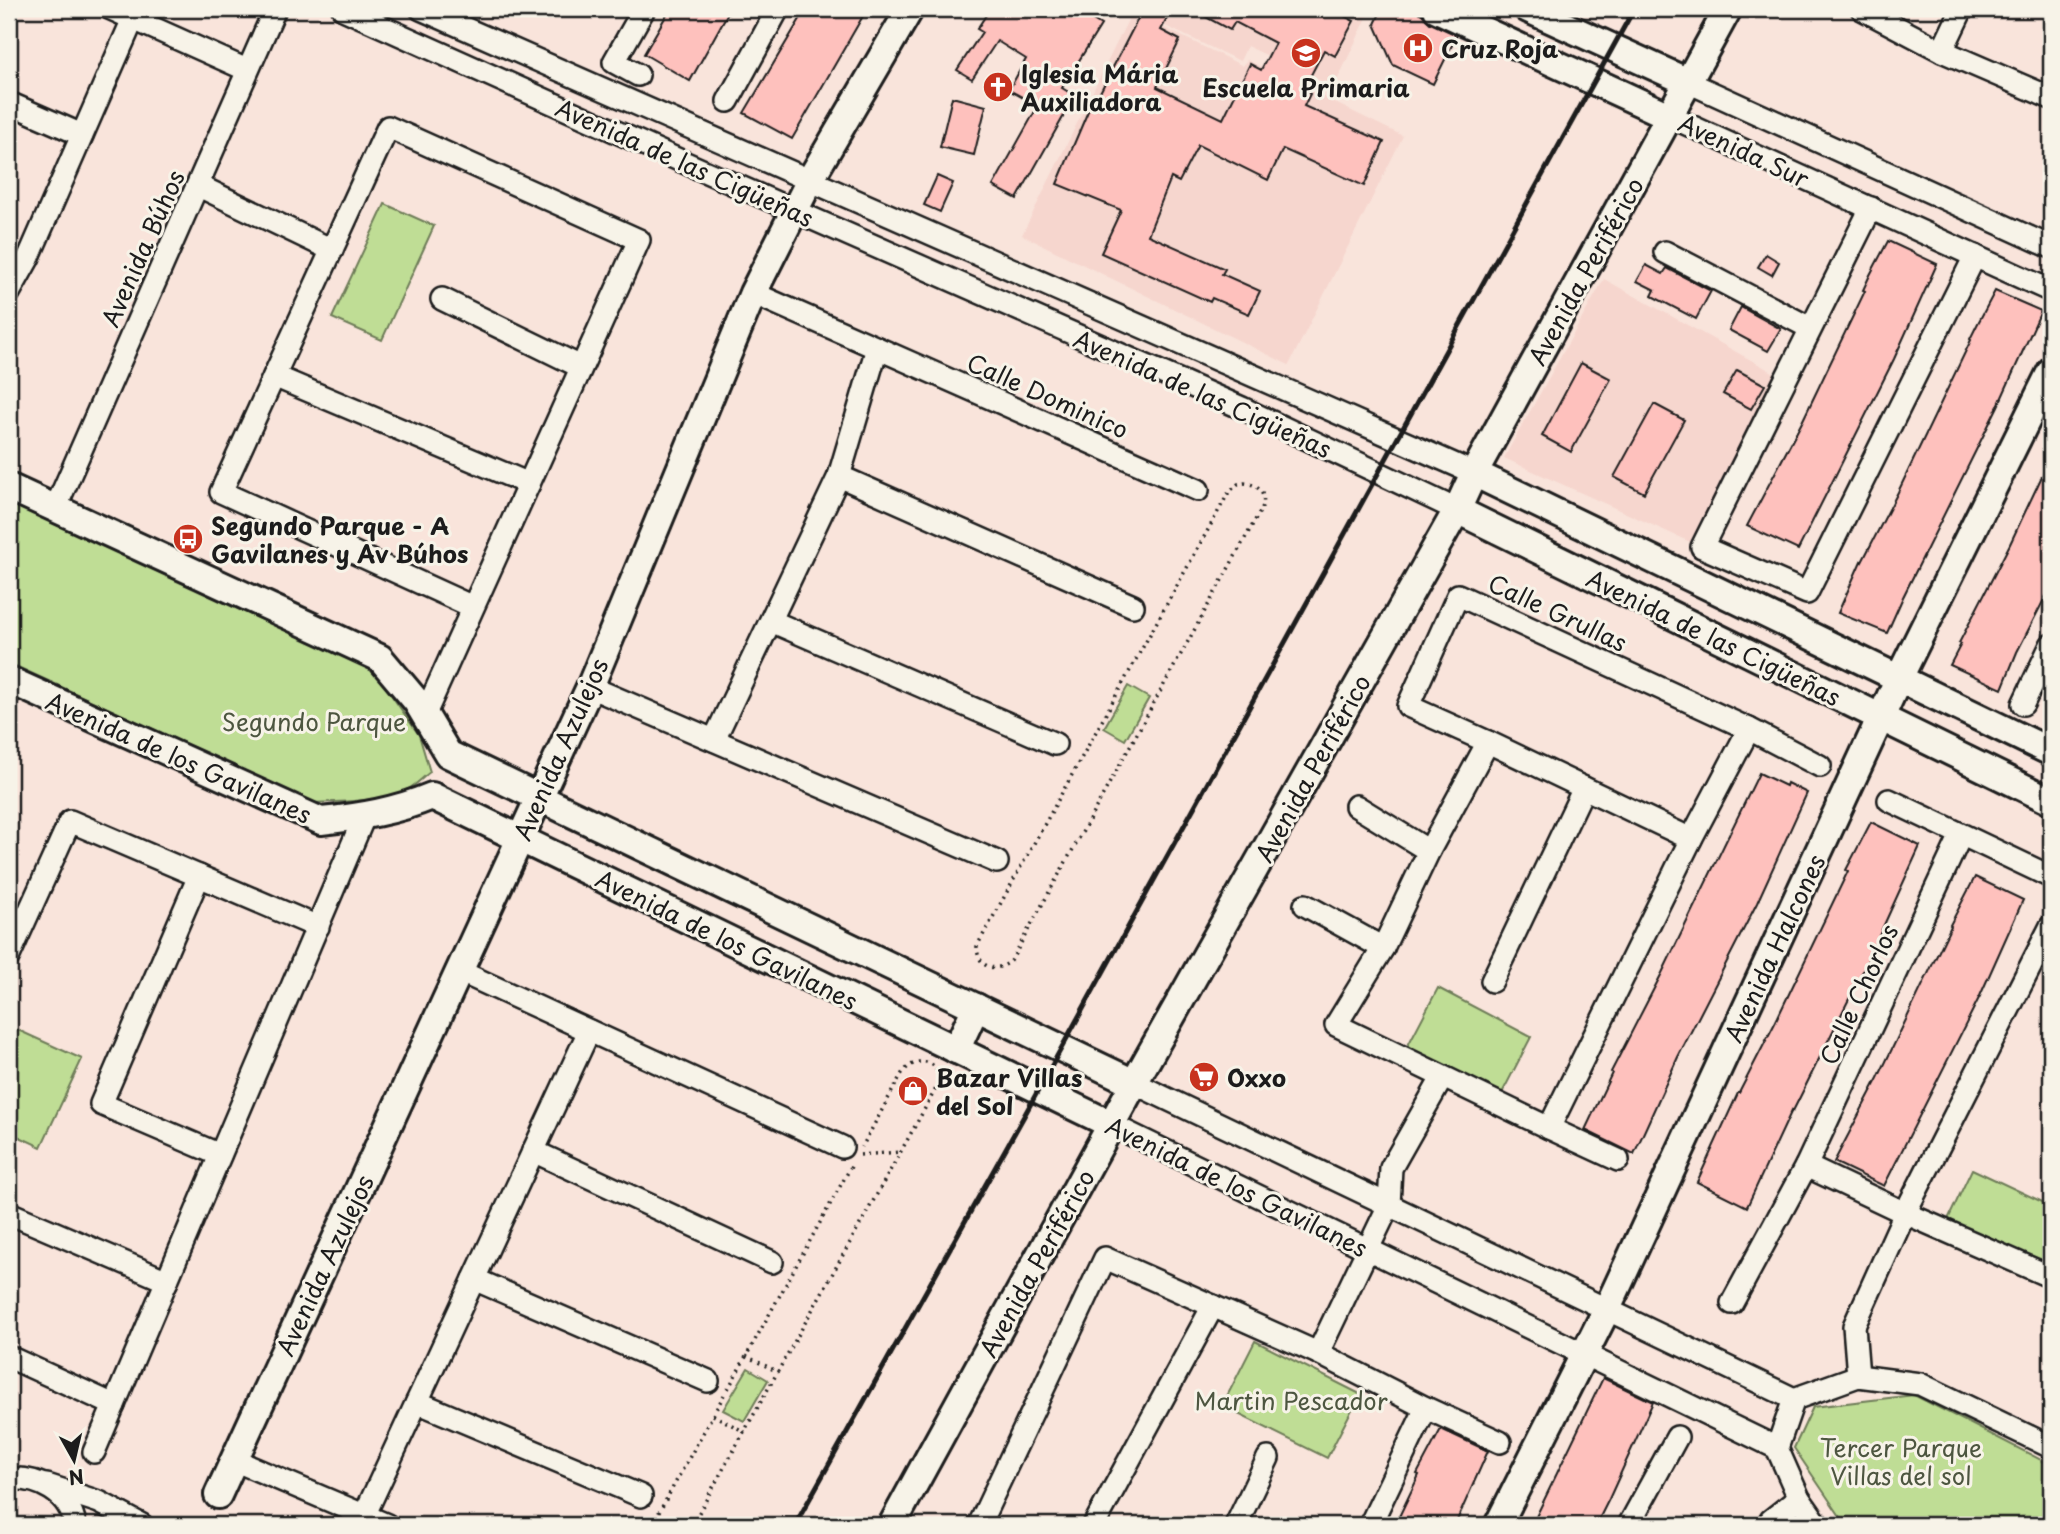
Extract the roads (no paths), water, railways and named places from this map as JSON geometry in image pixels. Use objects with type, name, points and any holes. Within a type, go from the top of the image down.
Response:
[{"type":"main road","name":"Avenida Azulejos","points":[[218,1495],[590,687],[754,293],[810,180],[910,9]]},
{"type":"main road","name":"Avenida Sur","points":[[1528,9],[1688,82]]},
{"type":"main road","name":"Avenida Periférico","points":[[892,1525],[1135,1083],[1457,510],[1474,473],[1728,9]]},
{"type":"main road","name":"Avenida Sur","points":[[1451,12],[1669,116]]},
{"type":"main road","name":"Avenida Halcones","points":[[1498,1525],[1607,1309],[1899,678],[2051,371]]},
{"type":"main road","name":"Avenida de las Cigüeñas","points":[[1474,473],[2051,752]]},
{"type":"main road","points":[[9,487],[380,658],[417,702],[448,754],[432,796]]},
{"type":"main road","name":"Avenida de las Cigüeñas","points":[[1457,510],[2051,801]]},
{"type":"main road","name":"Avenida de los Gavilanes","points":[[9,680],[321,821],[364,817],[405,807],[432,796],[1112,1125]]},
{"type":"main road","name":"Avenida de los Gavilanes","points":[[448,754],[1135,1083]]},
{"type":"main road","points":[[956,1050],[976,1007]]},
{"type":"street","points":[[111,9],[247,70]]},
{"type":"street","name":"Avenida Búhos","points":[[55,509],[275,9]]},
{"type":"street","name":"Avenida de las Cigüeñas","points":[[343,9],[1242,408],[1457,510]]},
{"type":"street","name":"Avenida de las Cigüeñas","points":[[421,9],[1474,473]]},
{"type":"street","points":[[638,75],[614,62],[644,9]]},
{"type":"street","points":[[728,101],[778,9]]},
{"type":"street","points":[[1862,9],[1942,51],[2051,98]]},
{"type":"street","points":[[1942,51],[1962,9]]},
{"type":"street","points":[[9,293],[18,255],[82,135],[133,19]]},
{"type":"street","name":"Avenida Sur","points":[[1688,82],[2051,247]]},
{"type":"street","points":[[9,103],[82,135]]},
{"type":"street","name":"Avenida Sur","points":[[1669,116],[2051,291]]},
{"type":"street","points":[[425,714],[639,240],[388,127],[221,492],[473,607]]},
{"type":"street","points":[[199,186],[332,250]]},
{"type":"street","points":[[1871,208],[1702,547],[1807,593],[1975,256]]},
{"type":"street","points":[[1665,252],[1810,328]]},
{"type":"street","name":"Calle Dominico","points":[[754,293],[1198,489]]},
{"type":"street","points":[[442,299],[581,367]]},
{"type":"street","points":[[714,740],[839,476],[877,348]]},
{"type":"street","points":[[274,376],[528,484]]},
{"type":"street","points":[[839,476],[1133,606]]},
{"type":"street","name":"Calle Grullas","points":[[1691,839],[1408,706],[1458,595],[1749,729],[1820,766]]},
{"type":"street","points":[[771,621],[1055,744]]},
{"type":"street","points":[[2023,704],[2051,645]]},
{"type":"street","points":[[590,687],[997,862]]},
{"type":"street","points":[[1549,1128],[1691,839],[1749,729]]},
{"type":"street","points":[[1488,742],[1429,851],[1383,948],[1336,1026],[1618,1160]]},
{"type":"street","points":[[1492,981],[1584,788]]},
{"type":"street","points":[[1889,800],[2051,877]]},
{"type":"street","points":[[1356,806],[1429,851]]},
{"type":"street","points":[[94,1452],[364,817]]},
{"type":"street","points":[[9,956],[70,821],[318,927]]},
{"type":"street","name":"Calle Chorlos","points":[[1732,1303],[1806,1166],[1961,835]]},
{"type":"street","points":[[198,876],[101,1104],[220,1155]]},
{"type":"street","points":[[1304,905],[1383,948]]},
{"type":"street","points":[[1857,1376],[1854,1326],[1905,1213],[2051,926]]},
{"type":"street","points":[[459,971],[850,1151]]},
{"type":"street","points":[[364,1516],[589,1031]]},
{"type":"street","points":[[1318,1353],[1389,1205],[1391,1168],[1442,1078]]},
{"type":"street","name":"Avenida de los Gavilanes","points":[[1135,1083],[1794,1399]]},
{"type":"street","name":"Avenida de los Gavilanes","points":[[1112,1125],[1777,1448]]},
{"type":"street","points":[[533,1151],[772,1262]]},
{"type":"street","points":[[1806,1166],[2051,1277]]},
{"type":"street","points":[[9,1213],[167,1281]]},
{"type":"street","points":[[979,1525],[1105,1258],[1318,1353],[1426,1408],[1500,1441]]},
{"type":"street","points":[[474,1279],[708,1381]]},
{"type":"street","points":[[1094,1525],[1213,1306]]},
{"type":"street","points":[[9,1357],[114,1405]]},
{"type":"street","points":[[1818,1525],[1799,1498],[1777,1448],[1794,1399],[1857,1376],[1920,1384],[2051,1447]]},
{"type":"street","points":[[417,1402],[641,1496]]},
{"type":"street","points":[[1370,1525],[1426,1408]]},
{"type":"street","points":[[1629,1525],[1676,1437]]},
{"type":"street","points":[[1236,1525],[1268,1458]]},
{"type":"street","points":[[234,1460],[387,1525]]},
{"type":"street","points":[[9,1479],[29,1479],[99,1502],[142,1525]]},
{"type":"street","points":[[47,1485],[63,1499],[74,1517],[75,1525]]},
{"type":"street","points":[[1768,1525],[1799,1498]]},
{"type":"railway","points":[[795,1525],[1024,1116],[1634,9]]},
{"type":"place","name":"Cruz Roja","points":[[1418,48]]},
{"type":"place","name":"Escuela Primaria","points":[[1306,53]]},
{"type":"place","name":"Iglesia Mária Auxiliadora","points":[[998,87]]},
{"type":"place","name":"Segundo Parque - A Gavilanes y Av Búhos","points":[[188,539]]},
{"type":"place","name":"Oxxo","points":[[1204,1077]]},
{"type":"place","name":"Bazar Villas del Sol","points":[[913,1091]]},
{"type":"park label","name":"Segundo Parque","points":[[314,721]]},
{"type":"park label","name":"Martin Pescador","points":[[1291,1400]]},
{"type":"park label","name":"Tercer Parque Villas del sol","points":[[1901,1461]]}]
